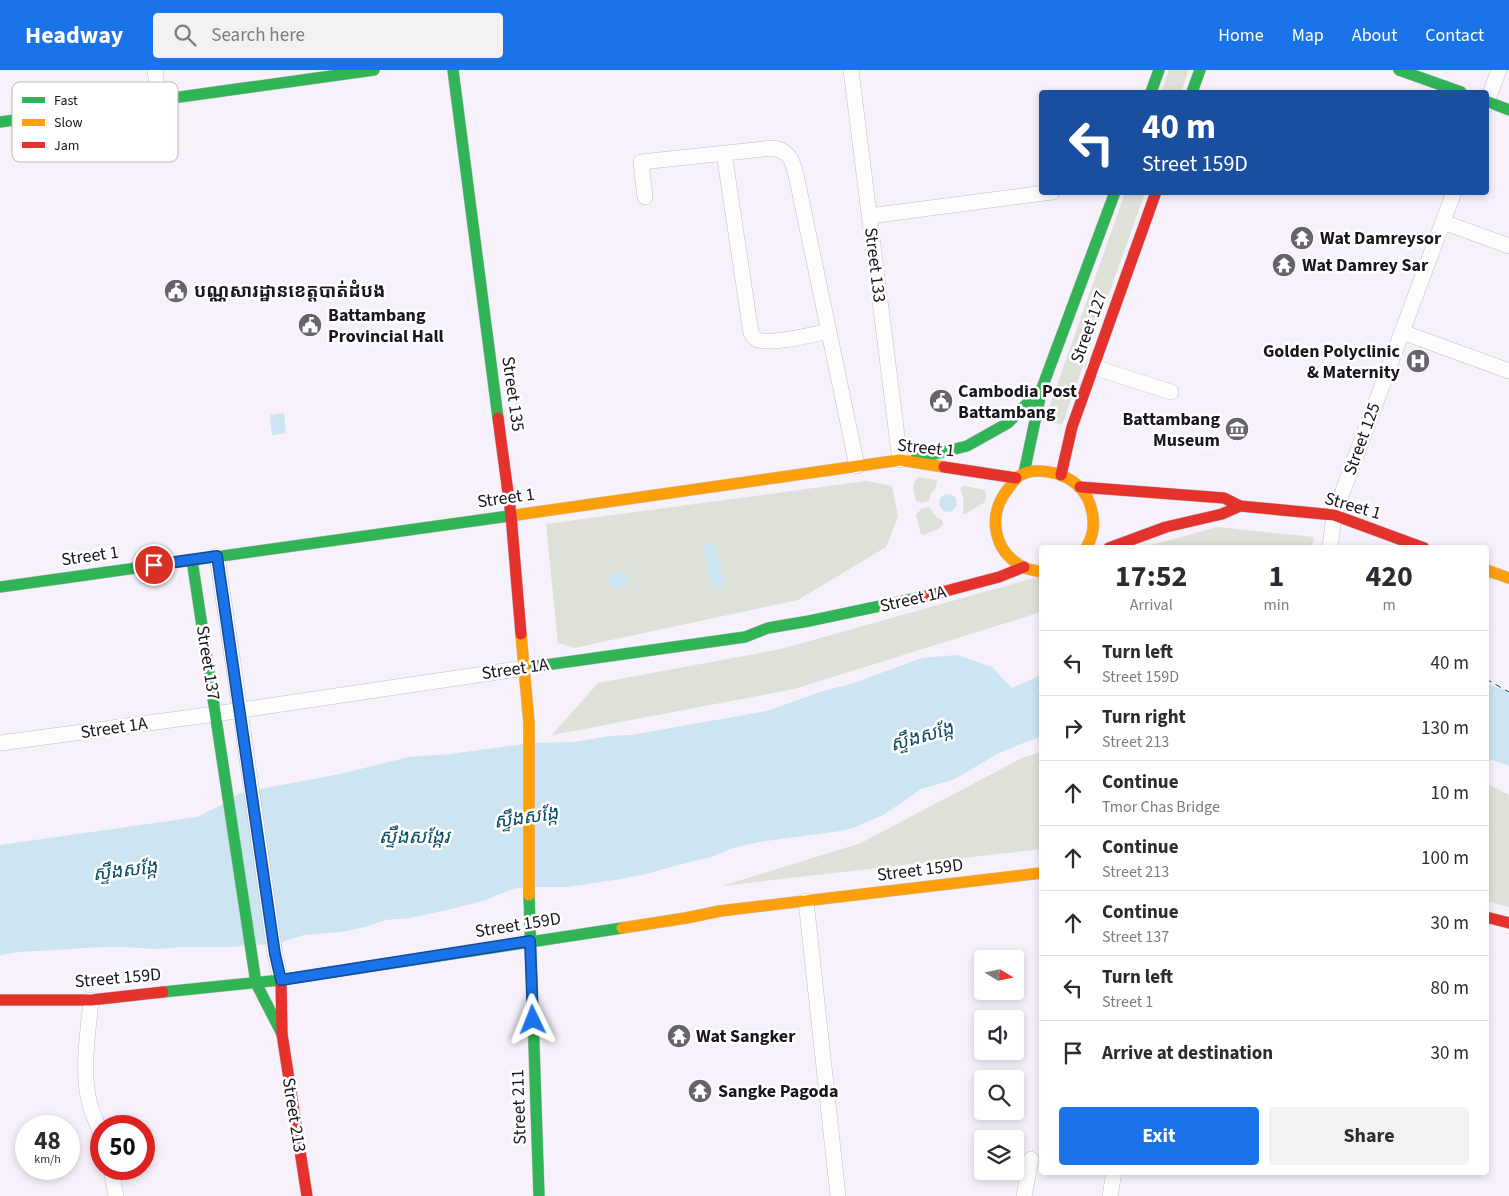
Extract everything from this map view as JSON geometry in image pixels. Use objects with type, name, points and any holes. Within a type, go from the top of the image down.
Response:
[{"type":"street","points":[[178,98],[374,70]]},
{"type":"street","name":"Street 135","points":[[452,70],[511,515],[530,723],[529,926]]},
{"type":"street","name":"Street 133","points":[[851,70],[903,461]]},
{"type":"street","points":[[1152,90],[1159,70]]},
{"type":"street","points":[[1193,90],[1200,70]]},
{"type":"street","points":[[1399,70],[1456,90]]},
{"type":"street","points":[[1489,98],[1499,70]]},
{"type":"street","points":[[1489,104],[1509,110]]},
{"type":"street","points":[[645,197],[641,162],[773,148],[788,154],[793,163],[798,184],[857,466]]},
{"type":"street","points":[[724,153],[751,333],[755,339],[761,341],[780,341],[829,331]]},
{"type":"street","points":[[869,216],[1039,194]]},
{"type":"street","name":"Street 127","points":[[1020,476],[1042,388],[1114,195]]},
{"type":"street","name":"Street 127","points":[[1061,475],[1072,427],[1155,195]]},
{"type":"street","name":"Street 125","points":[[1330,545],[1334,515],[1453,195]]},
{"type":"street","points":[[1443,222],[1509,246]]},
{"type":"street","points":[[1402,332],[1509,371]]},
{"type":"street","points":[[1093,367],[1171,392]]},
{"type":"street","points":[[903,461],[967,446],[1008,424],[1042,388]]},
{"type":"street","name":"Street 1","points":[[0,587],[903,461],[1020,476],[1034,472],[1061,475]]},
{"type":"street","points":[[1061,475],[1080,487],[1090,504],[1094,524],[1088,545]]},
{"type":"street","points":[[1020,476],[1006,489],[997,505],[994,523],[998,541],[1008,557],[1024,568],[1039,572]]},
{"type":"street","name":"Street 1","points":[[1080,487],[1224,498],[1240,506],[1334,515],[1416,545]]},
{"type":"street","name":"Street 1","points":[[1117,545],[1166,526],[1222,514],[1240,506]]},
{"type":"street","name":"Street 137","points":[[217,556],[240,710]]},
{"type":"street","name":"Street 137","points":[[192,560],[251,956]]},
{"type":"street","name":"Street 1A","points":[[0,743],[215,714],[744,637],[768,628],[936,594],[999,577],[1024,568]]},
{"type":"street","points":[[1489,571],[1509,578]]},
{"type":"street","name":"Street 213","points":[[240,710],[275,954],[281,980],[282,1034],[306,1196]]},
{"type":"street","name":"Street 159D","points":[[0,1000],[91,1000],[281,980],[720,911],[1039,873]]},
{"type":"street","points":[[806,901],[838,1196]]},
{"type":"street","points":[[1489,918],[1509,923]]},
{"type":"street","name":"Street 211","points":[[529,926],[539,1196]]},
{"type":"street","name":"Street 213","points":[[251,956],[256,983],[282,1034]]},
{"type":"street","points":[[91,1000],[86,1060],[87,1084],[90,1106],[93,1115]]},
{"type":"street","points":[[1024,1196],[1030,1159]]},
{"type":"street","points":[[1110,1196],[1114,1175]]},
{"type":"street","points":[[114,1180],[116,1196]]},
{"type":"shaded area","points":[[1169,70],[1189,70],[1182,90],[1162,90]]},
{"type":"shaded area","points":[[1124,195],[1144,195],[1062,425],[1045,419]]},
{"type":"shaded area","points":[[918,477],[937,480],[936,488],[931,493],[929,501],[921,503],[916,501],[914,485]]},
{"type":"shaded area","points":[[866,481],[892,486],[898,517],[886,547],[798,600],[574,648],[558,643],[546,524]]},
{"type":"shaded area","points":[[964,486],[985,490],[986,497],[985,502],[963,514],[963,498],[960,488]]},
{"type":"shaded area","points":[[929,507],[937,518],[942,520],[943,525],[923,535],[921,534],[916,515],[921,509]]},
{"type":"shaded area","points":[[1218,527],[1314,537],[1312,545],[1151,545]]},
{"type":"shaded area","points":[[1039,577],[1039,613],[794,689],[552,735],[598,683],[781,649]]},
{"type":"shaded area","points":[[1039,753],[1039,849],[722,886],[861,843],[1022,758]]},
{"type":"shaded area","points":[[1489,785],[1509,795],[1509,907],[1489,902]]},
{"type":"water","points":[[284,413],[286,433],[272,435],[270,415]]},
{"type":"water","points":[[944,494],[952,494],[957,499],[955,510],[944,512],[939,507],[939,499]]},
{"type":"water","points":[[715,543],[724,586],[712,589],[703,545]]},
{"type":"water","points":[[619,571],[625,574],[628,580],[625,586],[619,589],[613,586],[610,580],[613,574]]},
{"type":"water","name":"ស្ទឹងសង្កែរ","points":[[957,655],[992,667],[1012,688],[1039,676],[1039,738],[999,753],[955,779],[921,789],[885,814],[853,828],[759,842],[733,848],[711,857],[621,879],[567,887],[516,888],[486,900],[451,909],[410,918],[385,920],[341,932],[304,935],[282,942],[275,954],[268,944],[157,949],[104,947],[19,952],[0,955],[0,845],[197,817],[240,793],[340,774],[409,757],[450,754],[533,743],[574,742],[610,736],[631,735],[767,711],[823,691],[851,684],[922,658]]},
{"type":"water","points":[[1489,685],[1509,691],[1509,766],[1489,759]]},
{"type":"ferry route","points":[[1489,681],[1509,692]]},
{"type":"traffic: fast","points":[[178,97],[374,70]]},
{"type":"traffic: fast","points":[[453,70],[498,418]]},
{"type":"traffic: fast","points":[[1152,90],[1159,70]]},
{"type":"traffic: fast","points":[[1193,90],[1200,70]]},
{"type":"traffic: fast","points":[[1399,70],[1455,90]]},
{"type":"traffic: fast","points":[[1489,102],[1509,110]]},
{"type":"traffic: fast","points":[[0,122],[12,120]]},
{"type":"traffic: fast","points":[[1024,473],[1042,388],[1114,195]]},
{"type":"traffic: fast","points":[[915,459],[967,446],[1008,423],[1042,388]]},
{"type":"traffic: fast","points":[[0,587],[516,515]]},
{"type":"traffic: fast","points":[[192,560],[256,983],[282,1034]]},
{"type":"traffic: fast","points":[[524,668],[745,637],[768,628],[927,596]]},
{"type":"traffic: fast","points":[[529,895],[539,1196]]},
{"type":"traffic: fast","points":[[163,992],[281,980],[622,928]]},
{"type":"traffic: slow","points":[[516,515],[900,460],[944,467]]},
{"type":"traffic: slow","points":[[1039,572],[1025,568],[1013,560],[1005,552],[996,532],[997,510],[1001,499],[1014,481],[1021,475],[1034,471],[1054,473],[1071,480],[1081,489],[1087,497],[1093,516],[1092,536],[1088,545]]},
{"type":"traffic: slow","points":[[1489,571],[1509,578]]},
{"type":"traffic: slow","points":[[521,634],[529,723],[529,895]]},
{"type":"traffic: slow","points":[[622,928],[720,911],[1039,873]]},
{"type":"traffic: jam","points":[[1061,475],[1072,427],[1155,195]]},
{"type":"traffic: jam","points":[[498,418],[511,515],[521,634]]},
{"type":"traffic: jam","points":[[944,467],[1016,478]]},
{"type":"traffic: jam","points":[[1080,487],[1224,498],[1240,506],[1334,515],[1416,545]]},
{"type":"traffic: jam","points":[[1117,545],[1166,527],[1222,514],[1240,506]]},
{"type":"traffic: jam","points":[[927,596],[999,577],[1024,567]]},
{"type":"traffic: jam","points":[[1489,918],[1509,923]]},
{"type":"traffic: jam","points":[[281,980],[282,1034],[307,1196]]},
{"type":"traffic: jam","points":[[0,1000],[91,1000],[163,992]]},
{"type":"place","name":"Wat Damreysor","points":[[1302,238]]},
{"type":"place","name":"Wat Damrey Sar","points":[[1284,265]]},
{"type":"place","name":"បណ្ណសារដ្ឋានខេត្តបាត់ដំបង","points":[[176,291]]},
{"type":"place","name":"Battambang Provincial Hall","points":[[310,325]]},
{"type":"place","name":"Golden Polyclinic & Maternity","points":[[1418,361]]},
{"type":"place","name":"Cambodia Post Battambang","points":[[941,401]]},
{"type":"place","name":"Battambang Museum","points":[[1237,429]]},
{"type":"place","name":"Wat Sangker","points":[[679,1036]]},
{"type":"place","name":"Sangke Pagoda","points":[[700,1091]]},
{"type":"route","points":[[154,565],[217,556],[275,954],[281,980],[530,941],[533,1020]]},
{"type":"water label","name":"ស្ទឹងសង្កែ","points":[[922,737]]},
{"type":"water label","name":"ស្ទឹងសង្កែ","points":[[526,818]]},
{"type":"water label","name":"ស្ទឹងសង្កែ","points":[[125,871]]}]
